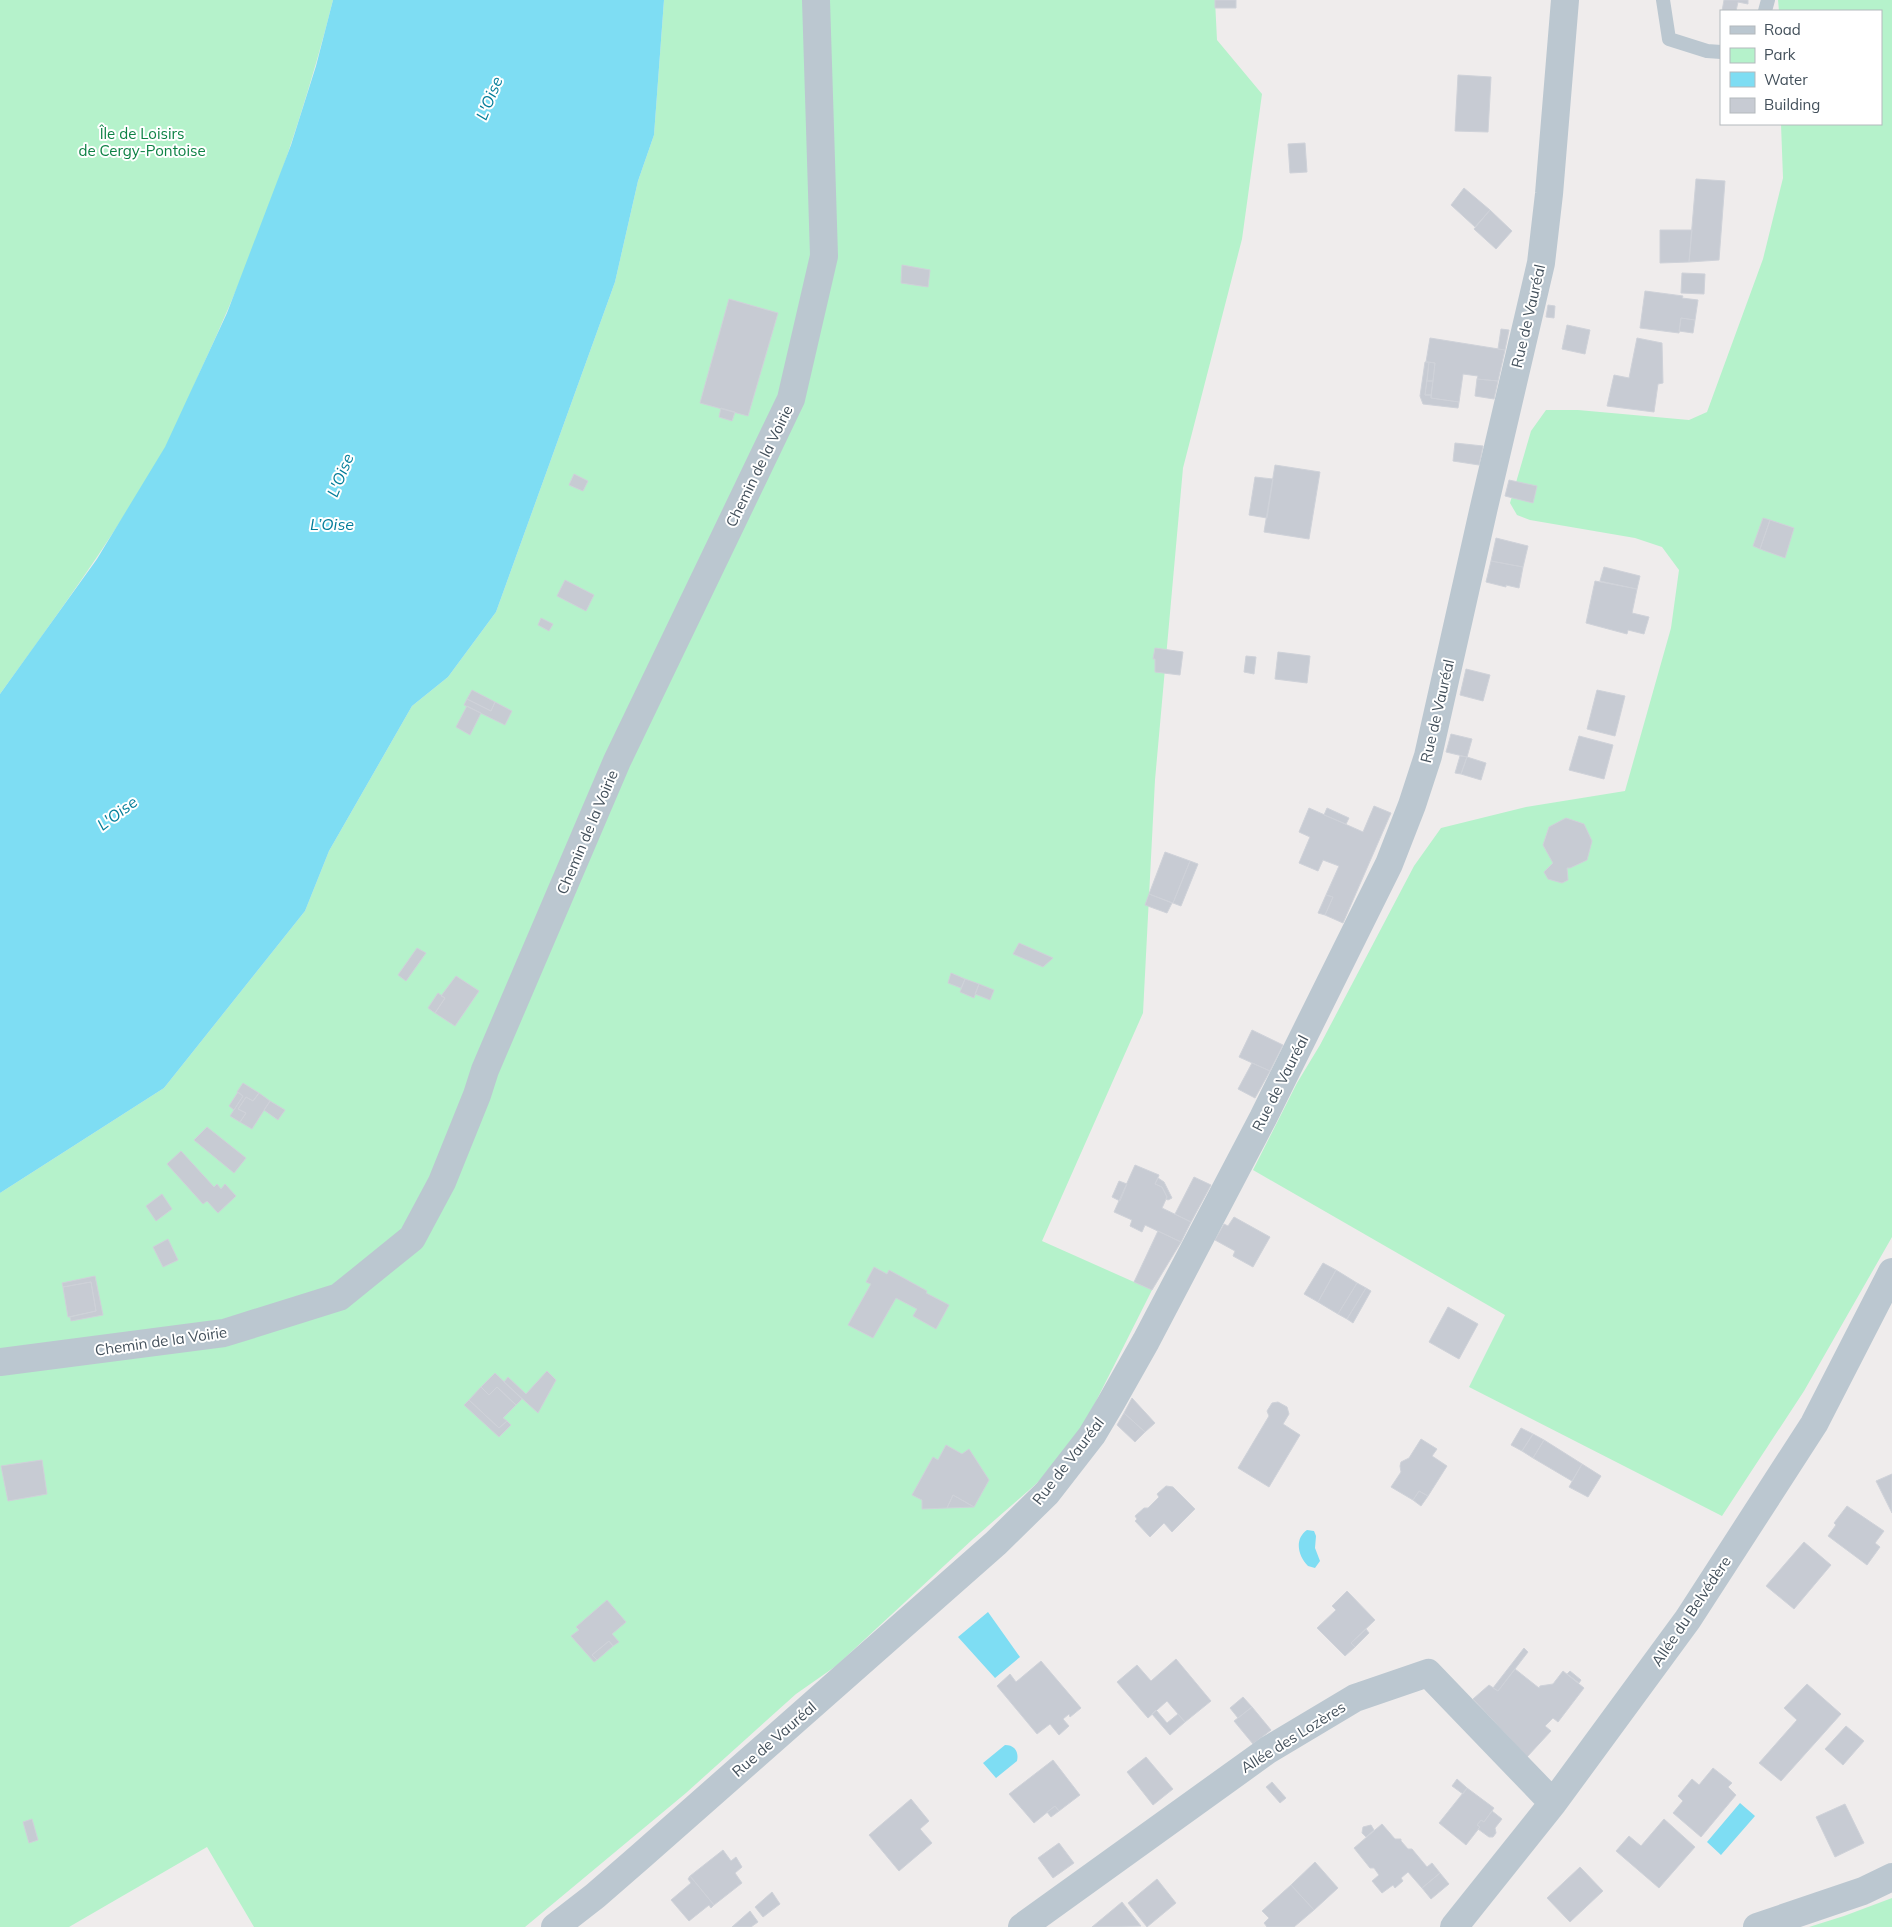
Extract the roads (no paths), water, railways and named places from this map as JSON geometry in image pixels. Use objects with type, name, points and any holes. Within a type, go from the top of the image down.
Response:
[{"type":"street","name":"Chemin de la Voirie","points":[[0,1362],[224,1333],[339,1296],[412,1238],[442,1182],[485,1070],[617,762],[792,399],[824,256],[816,0]]},
{"type":"street","name":"Rue de Vauréal","points":[[555,1927],[596,1896],[996,1542],[1047,1493],[1092,1435],[1111,1403],[1146,1341],[1263,1118],[1389,864],[1412,805],[1428,756],[1541,263],[1549,194],[1565,0]]},
{"type":"street","name":"Allée du Belvédère","points":[[1454,1927],[1553,1804],[1688,1619],[1814,1424],[1892,1272]]},
{"type":"street","name":"Allée des Lozères","points":[[1022,1927],[1268,1750],[1355,1698],[1428,1673],[1553,1804]]},
{"type":"street","points":[[1757,1927],[1863,1891],[1892,1877]]},
{"type":"lane","points":[[1663,0],[1670,39],[1707,52],[1720,52]]},
{"type":"water","name":"L’Oise","points":[[333,0],[664,0],[654,135],[638,181],[615,282],[496,612],[448,677],[412,706],[329,851],[305,911],[164,1088],[0,1193],[0,694],[97,559],[165,447],[227,313],[291,145],[316,66]]},
{"type":"water","points":[[1307,1530],[1314,1531],[1316,1536],[1315,1548],[1320,1561],[1315,1568],[1308,1566],[1300,1553],[1300,1538]]},
{"type":"water","points":[[988,1612],[1020,1657],[995,1678],[958,1637]]},
{"type":"water","points":[[1005,1745],[1011,1746],[1016,1750],[1017,1761],[996,1778],[983,1763]]},
{"type":"water","points":[[1740,1803],[1755,1816],[1721,1855],[1707,1842]]},
{"type":"water label","name":"L'Oise","points":[[489,98]]},
{"type":"water label","name":"L'Oise","points":[[340,475]]},
{"type":"water label","name":"L'Oise","points":[[117,813]]},
{"type":"park label","name":"Île de Loisirs de Cergy-Pontoise","points":[[142,142]]}]
